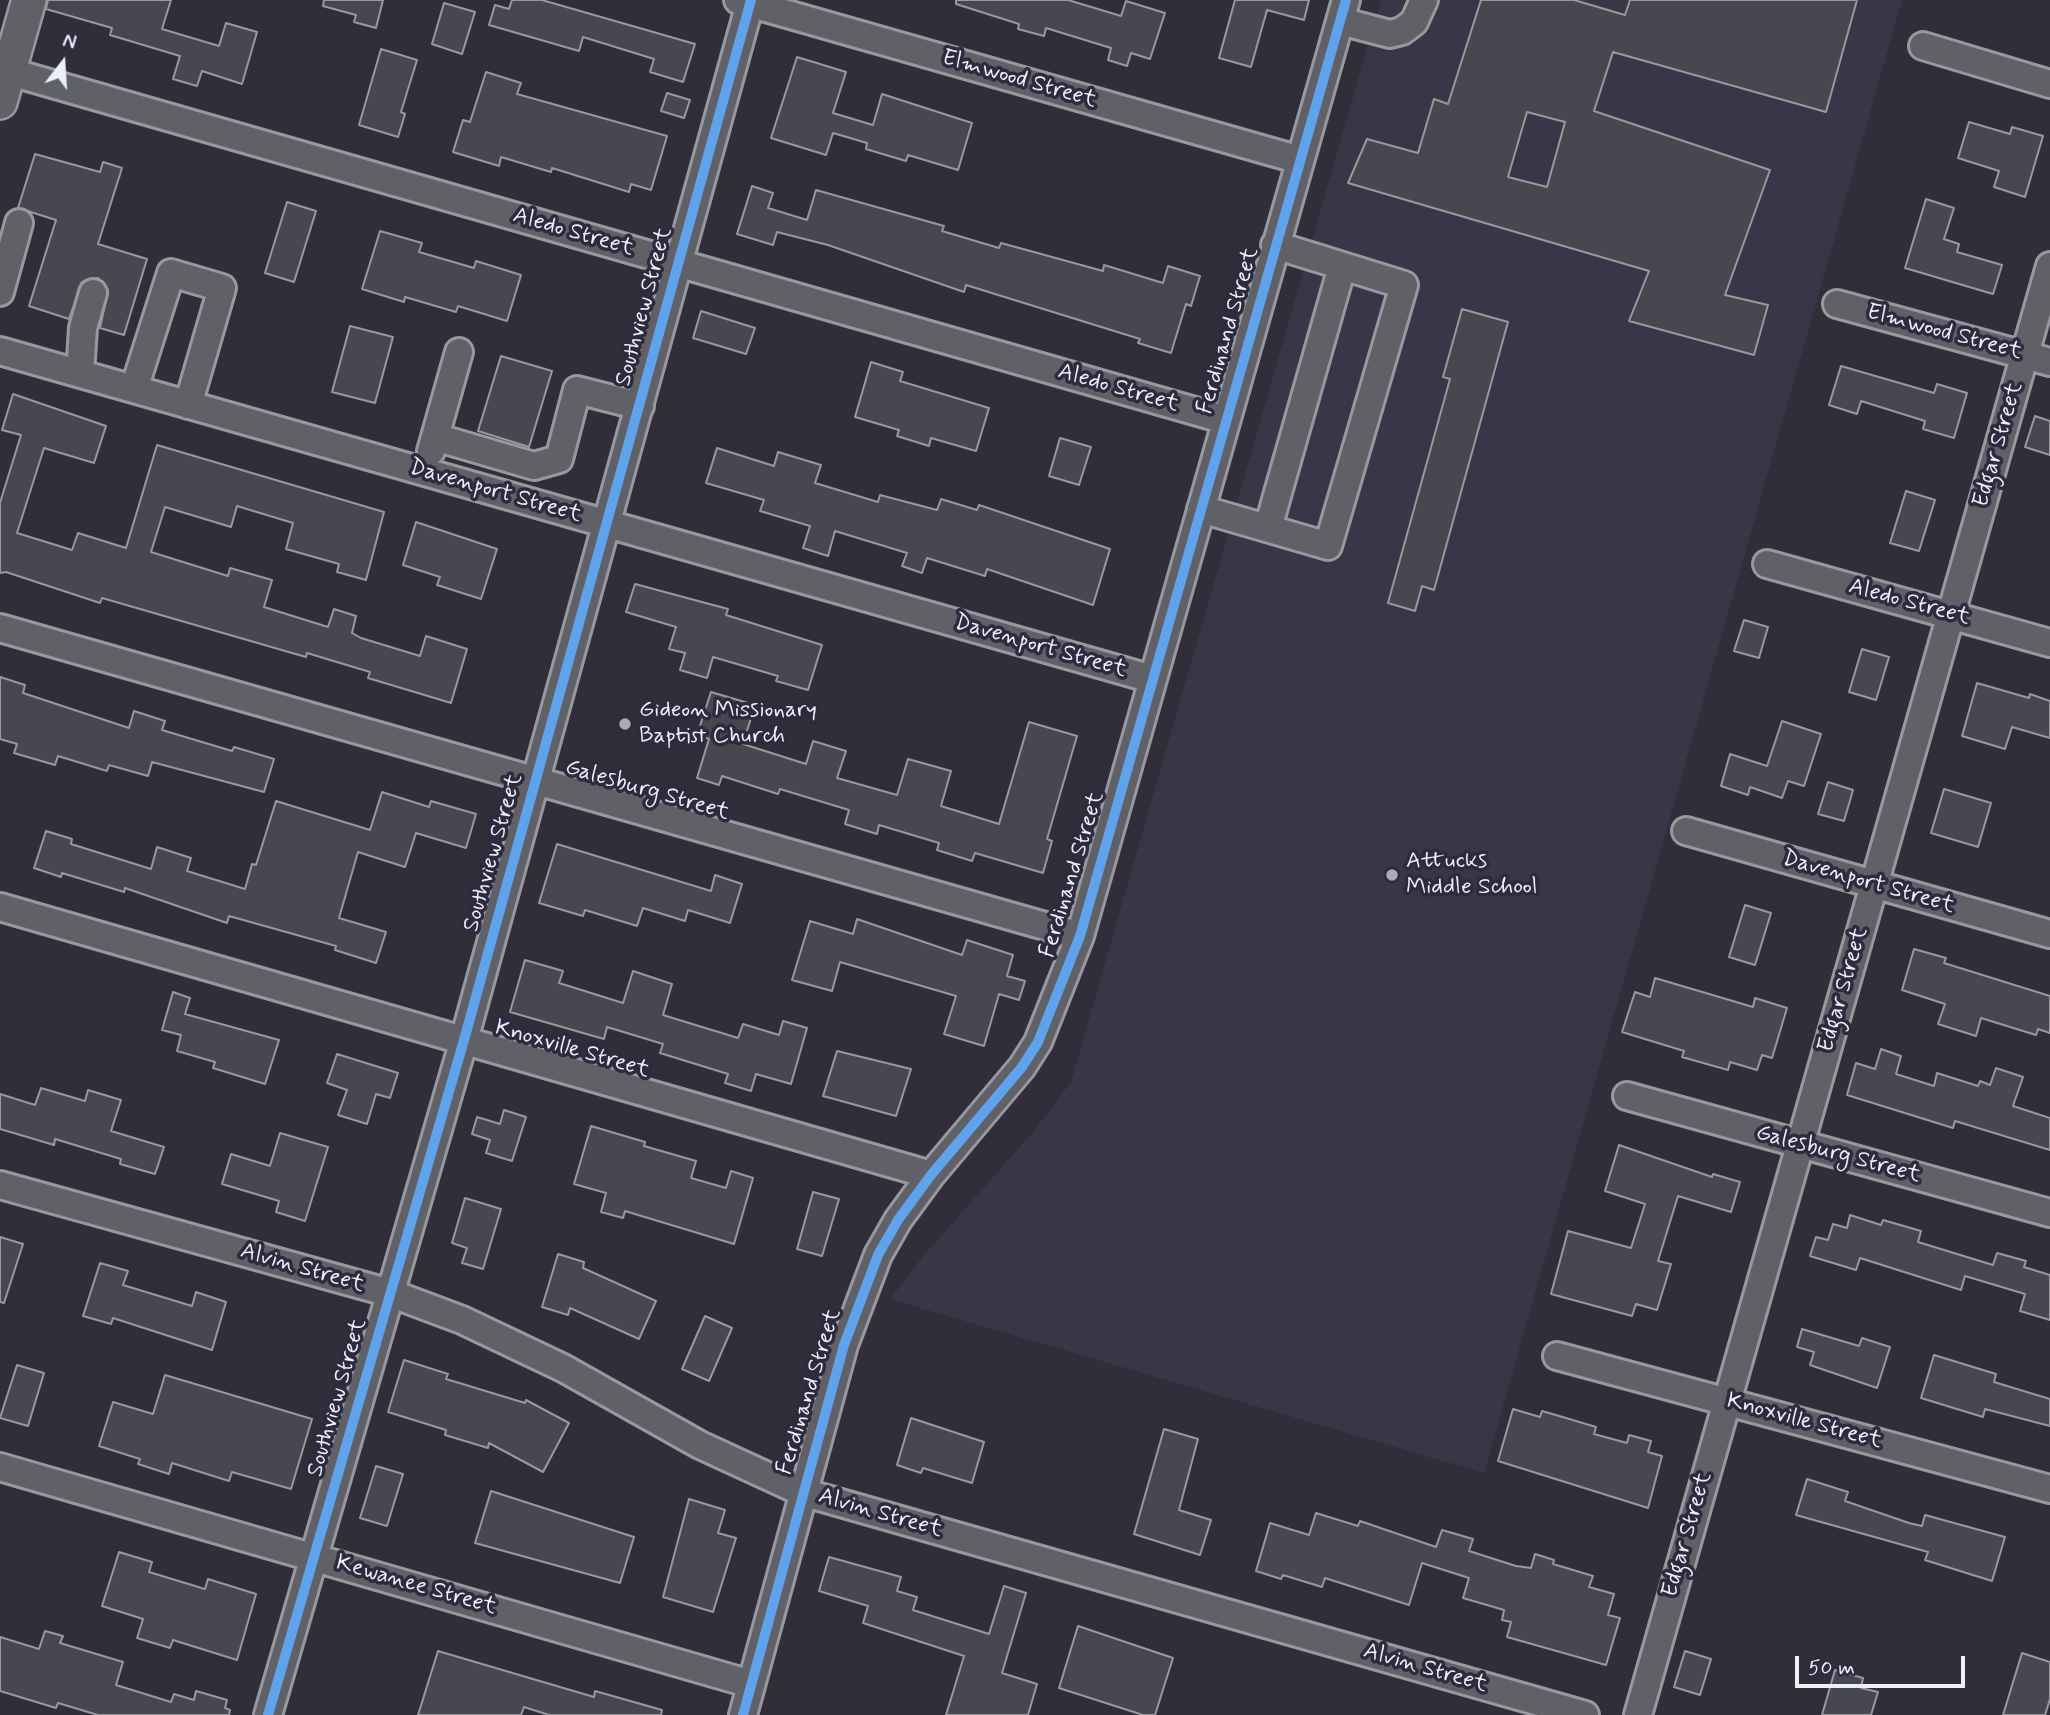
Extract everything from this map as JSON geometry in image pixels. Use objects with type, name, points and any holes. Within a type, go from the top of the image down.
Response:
[{"type":"main road","points":[[3,81],[29,0]]},
{"type":"street","points":[[1343,10],[1383,33],[1402,31],[1420,13],[1424,0]]},
{"type":"street","name":"Elmwood Street","points":[[746,1],[1300,160]]},
{"type":"street","name":"Southview Street","points":[[268,1715],[464,1040],[679,263],[746,1]]},
{"type":"street","name":"Ferdinand Street","points":[[743,1715],[802,1492],[861,1296],[898,1220],[1038,1042],[1080,936],[1343,10]]},
{"type":"street","points":[[1923,47],[2050,84]]},
{"type":"street","name":"Aledo Street","points":[[3,81],[679,263],[1226,420]]},
{"type":"street","points":[[0,292],[19,223]]},
{"type":"street","points":[[1201,509],[1328,546],[1404,285],[1275,245]]},
{"type":"street","name":"Edgar Street","points":[[1638,1715],[1725,1401],[2050,266]]},
{"type":"street","points":[[1268,528],[1342,267]]},
{"type":"street","points":[[134,389],[171,273],[222,288],[188,405]]},
{"type":"street","points":[[80,374],[83,328],[93,293]]},
{"type":"street","name":"Elmwood Street","points":[[1838,304],[2050,362]]},
{"type":"street","name":"Davenport Street","points":[[0,351],[1152,679]]},
{"type":"street","points":[[425,472],[459,352]]},
{"type":"street","points":[[435,436],[534,466],[559,459],[577,390],[640,406]]},
{"type":"street","points":[[526,501],[534,466]]},
{"type":"street","name":"Aledo Street","points":[[1767,564],[2050,643]]},
{"type":"street","name":"Galesburg Street","points":[[0,628],[1080,936]]},
{"type":"street","name":"Davenport Street","points":[[1686,831],[2050,934]]},
{"type":"street","name":"Knoxville Street","points":[[0,907],[931,1175]]},
{"type":"street","name":"Galesburg Street","points":[[1627,1096],[2050,1213]]},
{"type":"street","name":"Alvin Street","points":[[0,1185],[390,1293],[510,1341],[700,1445],[802,1492],[1585,1715]]},
{"type":"street","name":"Knoxville Street","points":[[1557,1356],[2050,1489]]},
{"type":"street","name":"Kewanee Street","points":[[0,1467],[751,1684]]},
{"type":"shaded area","name":"Attucks Middle School","points":[[1381,0],[1902,0],[1484,1473],[890,1299],[925,1254],[1034,1131],[1071,1082]]},
{"type":"building","points":[[48,0],[171,0],[162,29],[219,46],[226,23],[257,32],[242,84],[202,71],[197,86],[173,79],[180,56],[110,35],[112,28],[46,9]]},
{"type":"building","points":[[324,0],[383,0],[376,28],[354,22],[356,15],[323,6]]},
{"type":"building","points":[[512,0],[542,0],[695,44],[683,82],[650,72],[654,59],[583,37],[579,51],[489,25],[495,5],[509,9]]},
{"type":"building","points":[[956,0],[1068,0],[1121,16],[1126,1],[1165,13],[1150,59],[1131,53],[1127,66],[1108,60],[1111,48],[1046,28],[1044,36],[1018,29],[1019,24],[956,4]]},
{"type":"building","points":[[1235,0],[1309,0],[1304,20],[1267,10],[1251,67],[1219,58]]},
{"type":"building","points":[[1481,0],[1574,0],[1625,15],[1630,0],[1857,0],[1826,112],[1613,52],[1594,111],[1770,170],[1725,295],[1768,305],[1754,355],[1629,321],[1649,271],[1348,183],[1367,139],[1418,153],[1434,99],[1448,104]],"holes":[[[1527,112],[1565,122],[1547,187],[1508,177]]]},
{"type":"building","points":[[444,3],[475,12],[462,54],[432,44]]},
{"type":"building","points":[[381,49],[417,60],[401,112],[405,114],[398,137],[359,125]]},
{"type":"building","points":[[797,57],[846,72],[833,113],[873,125],[882,94],[972,123],[958,170],[908,155],[906,161],[866,149],[867,143],[833,133],[826,155],[771,138]]},
{"type":"building","points":[[486,72],[521,83],[517,94],[667,136],[651,190],[631,184],[629,192],[552,168],[551,172],[501,157],[499,166],[453,152],[463,120],[470,122]]},
{"type":"building","points":[[667,93],[690,100],[684,118],[661,111]]},
{"type":"building","points":[[1969,122],[2010,134],[2012,127],[2043,136],[2025,197],[1994,187],[1999,171],[1958,158]]},
{"type":"building","points":[[35,154],[100,172],[103,162],[122,168],[98,244],[147,259],[124,335],[100,328],[108,290],[98,278],[82,282],[69,319],[29,306],[56,220],[18,208]]},
{"type":"building","points":[[752,186],[773,193],[768,208],[807,220],[816,190],[944,226],[942,231],[999,248],[1001,243],[1103,271],[1104,265],[1163,283],[1168,266],[1200,276],[1191,306],[1186,304],[1171,353],[1138,343],[1140,339],[966,285],[964,292],[828,245],[777,232],[773,245],[737,234]]},
{"type":"building","points":[[1926,199],[1954,208],[1944,239],[1959,244],[1957,252],[2002,265],[1993,294],[1905,268]]},
{"type":"building","points":[[287,202],[316,211],[294,282],[265,273]]},
{"type":"building","points":[[380,231],[422,243],[419,252],[474,268],[476,261],[521,275],[507,321],[458,306],[456,312],[405,297],[404,302],[362,289]]},
{"type":"building","points":[[1462,309],[1508,322],[1434,590],[1422,586],[1415,611],[1388,603],[1450,379],[1443,377]]},
{"type":"building","points":[[701,311],[755,328],[746,354],[693,338]]},
{"type":"building","points":[[350,326],[393,337],[375,403],[332,392]]},
{"type":"building","points":[[501,356],[552,371],[529,447],[478,431]]},
{"type":"building","points":[[871,362],[903,372],[900,381],[989,408],[976,451],[931,438],[929,446],[897,436],[899,430],[855,417]]},
{"type":"building","points":[[1841,366],[1934,393],[1937,384],[1967,393],[1954,438],[1923,429],[1925,421],[1861,401],[1857,414],[1829,405]]},
{"type":"building","points":[[13,394],[106,426],[94,463],[44,448],[17,533],[72,550],[78,533],[126,548],[157,445],[384,512],[366,580],[337,572],[339,564],[286,549],[293,523],[237,506],[231,527],[165,507],[151,552],[228,576],[230,568],[272,580],[264,607],[328,627],[334,609],[356,616],[352,633],[361,638],[420,656],[426,636],[467,649],[451,703],[368,678],[370,672],[307,653],[306,657],[102,598],[100,603],[6,572],[0,573],[0,503],[21,435],[2,430]]},
{"type":"building","points":[[2035,416],[2050,421],[2050,455],[2025,447]]},
{"type":"building","points":[[1060,438],[1091,447],[1079,485],[1049,476]]},
{"type":"building","points":[[717,448],[774,466],[778,452],[821,465],[815,483],[878,502],[880,495],[937,510],[941,499],[977,510],[979,505],[1110,549],[1093,605],[987,569],[985,576],[927,558],[922,573],[902,566],[907,553],[835,531],[828,556],[803,548],[810,526],[760,511],[764,500],[706,483]]},
{"type":"building","points":[[1906,491],[1935,500],[1919,551],[1890,543]]},
{"type":"building","points":[[416,522],[497,549],[481,599],[437,585],[440,577],[403,565]]},
{"type":"building","points":[[635,584],[728,609],[726,615],[822,645],[808,690],[776,681],[778,676],[713,657],[707,678],[680,670],[685,653],[669,649],[676,627],[626,612]]},
{"type":"building","points":[[1744,620],[1768,627],[1759,658],[1734,651]]},
{"type":"building","points":[[1862,649],[1889,657],[1876,700],[1849,692]]},
{"type":"building","points":[[0,677],[25,685],[23,693],[129,728],[134,711],[165,721],[162,730],[232,751],[234,747],[274,759],[264,792],[152,762],[148,776],[109,765],[107,771],[58,756],[55,765],[14,753],[17,744],[0,739]]},
{"type":"building","points":[[1977,683],[2029,698],[2030,694],[2050,701],[2050,738],[2012,727],[2005,749],[1962,736]]},
{"type":"building","points":[[711,692],[755,705],[743,744],[806,764],[813,741],[846,751],[837,778],[897,795],[908,759],[951,771],[941,806],[999,824],[1029,722],[1077,736],[1047,839],[1052,841],[1043,873],[975,853],[972,861],[937,850],[939,843],[879,825],[877,834],[845,824],[849,810],[780,789],[778,794],[722,776],[719,785],[697,778],[709,739],[697,735]]},
{"type":"building","points":[[1782,721],[1821,734],[1804,786],[1788,781],[1782,798],[1750,787],[1748,795],[1721,786],[1730,754],[1767,766]]},
{"type":"building","points":[[1828,782],[1853,790],[1844,821],[1818,814]]},
{"type":"building","points":[[1944,789],[1991,803],[1978,847],[1931,833]]},
{"type":"building","points":[[382,792],[429,807],[431,801],[476,814],[466,848],[416,833],[405,867],[358,852],[339,918],[386,932],[376,963],[335,950],[336,946],[229,916],[227,923],[125,888],[124,892],[62,873],[61,877],[34,868],[46,831],[72,839],[71,844],[151,869],[157,847],[191,858],[187,871],[245,889],[252,864],[256,865],[276,801],[370,830]]},
{"type":"building","points":[[557,844],[711,891],[715,875],[742,884],[730,923],[688,910],[685,921],[643,908],[637,926],[585,910],[583,916],[539,903]]},
{"type":"building","points":[[1745,905],[1771,913],[1755,965],[1729,957]]},
{"type":"building","points":[[857,919],[962,955],[967,940],[1013,955],[1007,976],[1025,981],[1019,1000],[999,994],[984,1046],[944,1034],[956,996],[840,962],[832,991],[792,980],[810,921],[853,934]]},
{"type":"building","points":[[1914,949],[1946,958],[1944,963],[2050,996],[2050,1033],[2038,1029],[2036,1035],[1981,1018],[1976,1036],[1938,1024],[1945,1004],[1902,990]]},
{"type":"building","points":[[525,960],[563,971],[559,983],[623,1003],[633,971],[672,984],[663,1015],[738,1038],[743,1024],[779,1035],[783,1021],[807,1028],[791,1084],[756,1074],[751,1091],[725,1083],[728,1074],[660,1053],[663,1044],[607,1027],[604,1039],[510,1012]]},
{"type":"building","points":[[1655,978],[1753,1007],[1755,998],[1787,1008],[1772,1058],[1762,1055],[1757,1070],[1730,1062],[1728,1070],[1682,1057],[1684,1051],[1622,1032],[1635,992],[1650,997]]},
{"type":"building","points":[[173,992],[190,998],[185,1014],[279,1040],[265,1084],[213,1068],[215,1062],[177,1051],[181,1035],[162,1030]]},
{"type":"building","points":[[1881,1049],[1901,1056],[1896,1074],[1934,1086],[1937,1073],[1978,1086],[1980,1081],[1990,1085],[1996,1068],[2023,1077],[2013,1106],[2050,1118],[2050,1150],[1955,1121],[1953,1128],[1847,1095],[1856,1063],[1875,1069]]},
{"type":"building","points":[[837,1051],[911,1069],[896,1116],[823,1096]]},
{"type":"building","points":[[337,1054],[398,1073],[390,1098],[376,1094],[367,1124],[338,1115],[347,1090],[327,1083]]},
{"type":"building","points":[[41,1088],[85,1101],[88,1090],[121,1100],[111,1131],[164,1147],[155,1174],[120,1164],[121,1159],[55,1139],[54,1145],[0,1129],[0,1094],[35,1105]]},
{"type":"building","points":[[504,1110],[526,1117],[512,1161],[486,1153],[490,1140],[472,1134],[477,1117],[500,1124]]},
{"type":"building","points":[[591,1126],[645,1142],[644,1146],[696,1161],[691,1178],[726,1188],[731,1171],[753,1178],[734,1244],[625,1211],[623,1218],[601,1212],[606,1193],[574,1184]]},
{"type":"building","points":[[280,1133],[328,1147],[305,1221],[276,1212],[279,1201],[222,1184],[231,1154],[270,1166]]},
{"type":"building","points":[[1619,1145],[1712,1177],[1713,1174],[1740,1182],[1731,1212],[1678,1196],[1658,1261],[1671,1264],[1657,1310],[1636,1304],[1632,1316],[1551,1294],[1568,1231],[1631,1248],[1645,1204],[1605,1191]]},
{"type":"building","points":[[813,1192],[839,1199],[822,1256],[797,1249]]},
{"type":"building","points":[[465,1198],[501,1209],[483,1269],[462,1263],[467,1248],[452,1243]]},
{"type":"building","points":[[1850,1215],[1881,1225],[1883,1220],[1921,1231],[1918,1242],[1993,1265],[1997,1253],[2026,1261],[2024,1267],[2050,1275],[2050,1320],[2020,1311],[2025,1294],[1965,1276],[1961,1290],[1860,1258],[1856,1270],[1810,1256],[1816,1237],[1828,1240],[1833,1224],[1847,1228]]},
{"type":"building","points":[[0,1237],[23,1244],[4,1303],[0,1302]]},
{"type":"building","points":[[558,1254],[584,1262],[583,1268],[656,1301],[639,1339],[570,1308],[568,1315],[542,1307]]},
{"type":"building","points":[[100,1263],[128,1271],[123,1285],[192,1306],[196,1292],[226,1302],[212,1350],[113,1318],[111,1324],[83,1316]]},
{"type":"building","points":[[705,1316],[732,1328],[709,1381],[682,1369]]},
{"type":"building","points":[[1802,1329],[1859,1346],[1862,1338],[1890,1347],[1877,1388],[1810,1365],[1814,1352],[1797,1347]]},
{"type":"building","points":[[1934,1355],[1996,1374],[1994,1382],[2050,1399],[2050,1426],[1985,1409],[1983,1417],[1921,1398]]},
{"type":"building","points":[[404,1360],[448,1374],[446,1379],[525,1403],[526,1400],[569,1423],[543,1472],[489,1443],[488,1448],[445,1435],[446,1430],[388,1412]]},
{"type":"building","points":[[17,1365],[44,1373],[28,1426],[0,1418]]},
{"type":"building","points":[[165,1375],[312,1419],[291,1489],[232,1472],[229,1481],[172,1463],[169,1474],[138,1464],[140,1459],[99,1446],[113,1402],[153,1414]]},
{"type":"building","points":[[1513,1409],[1540,1417],[1542,1411],[1566,1418],[1596,1427],[1594,1434],[1627,1443],[1629,1435],[1651,1441],[1648,1452],[1662,1456],[1648,1508],[1498,1461]]},
{"type":"building","points":[[911,1418],[984,1442],[972,1483],[923,1468],[921,1473],[897,1465]]},
{"type":"building","points":[[1164,1429],[1198,1439],[1179,1510],[1211,1520],[1200,1555],[1134,1534]]},
{"type":"building","points":[[376,1466],[403,1474],[387,1526],[360,1518]]},
{"type":"building","points":[[1807,1479],[1848,1492],[1845,1501],[1909,1523],[1922,1526],[1925,1515],[2005,1537],[1992,1581],[1925,1560],[1928,1552],[1796,1515]]},
{"type":"building","points":[[491,1491],[634,1537],[620,1583],[475,1543]]},
{"type":"building","points":[[689,1499],[725,1510],[718,1533],[736,1538],[713,1612],[663,1597]]},
{"type":"building","points":[[1316,1513],[1358,1526],[1360,1521],[1436,1547],[1442,1530],[1473,1539],[1469,1551],[1516,1566],[1531,1568],[1535,1554],[1554,1560],[1553,1564],[1593,1576],[1589,1587],[1614,1594],[1608,1615],[1620,1618],[1606,1665],[1507,1637],[1511,1622],[1502,1620],[1504,1610],[1463,1598],[1469,1578],[1422,1563],[1409,1605],[1325,1578],[1322,1587],[1283,1575],[1281,1579],[1256,1571],[1270,1523],[1309,1535]]},
{"type":"building","points":[[119,1552],[152,1562],[149,1572],[205,1589],[208,1579],[256,1594],[237,1660],[173,1640],[170,1648],[137,1638],[143,1619],[102,1606]]},
{"type":"building","points":[[829,1557],[901,1577],[897,1591],[917,1597],[913,1610],[989,1634],[1004,1586],[1026,1593],[1002,1673],[1037,1684],[1028,1715],[946,1715],[964,1656],[863,1623],[868,1606],[819,1591]]},
{"type":"building","points":[[1078,1626],[1173,1658],[1155,1715],[1143,1715],[1059,1688]]},
{"type":"building","points":[[45,1631],[63,1636],[60,1643],[123,1662],[116,1685],[171,1702],[174,1694],[194,1700],[196,1691],[227,1700],[225,1708],[230,1710],[229,1715],[98,1715],[58,1703],[56,1708],[0,1691],[0,1637],[39,1649]]},
{"type":"building","points":[[438,1651],[594,1697],[595,1691],[662,1710],[661,1715],[549,1715],[524,1707],[521,1715],[418,1715]]},
{"type":"building","points":[[1685,1651],[1711,1659],[1700,1695],[1674,1687]]},
{"type":"building","points":[[2022,1653],[2050,1662],[2050,1699],[2045,1715],[2003,1715]]},
{"type":"building","points":[[1835,1670],[1863,1678],[1861,1688],[1878,1692],[1871,1715],[1822,1715]]},
{"type":"cycle path","points":[[268,1715],[464,1040],[751,0]]},
{"type":"cycle path","points":[[743,1715],[844,1345],[878,1255],[898,1220],[931,1175],[1022,1067],[1038,1042],[1080,936],[1346,0]]},
{"type":"place","name":"Gideon Missionary Baptist Church","points":[[625,724]]},
{"type":"place","name":"Attucks Middle School","points":[[1392,875]]}]
